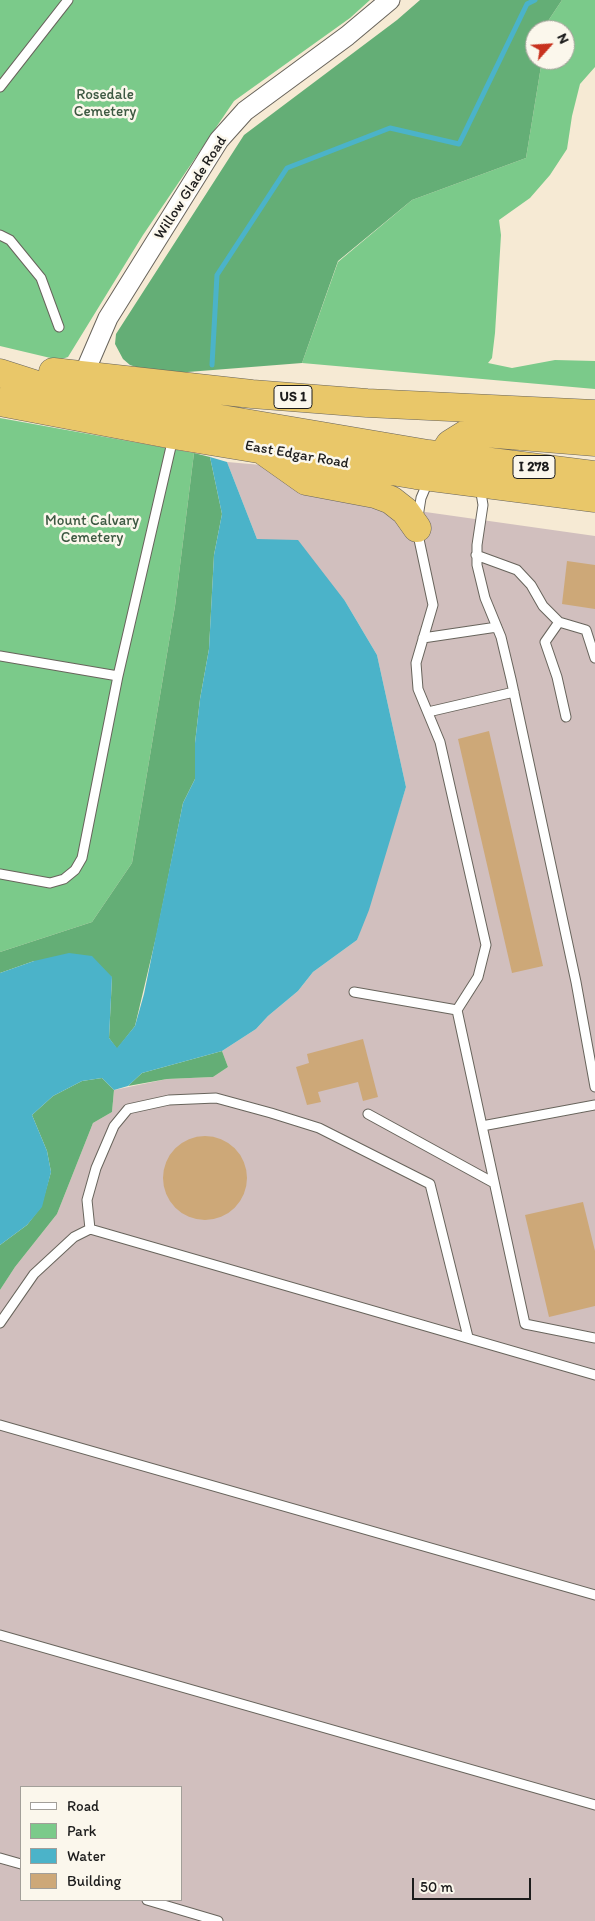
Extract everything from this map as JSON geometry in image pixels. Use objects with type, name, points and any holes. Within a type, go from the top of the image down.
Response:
[{"type":"highway","name":"US 1","points":[[0,364],[83,376],[243,393],[357,402],[592,413]]},
{"type":"highway","points":[[0,373],[56,391],[436,466],[455,439],[475,433],[593,442]]},
{"type":"highway","name":"East Edgar Road","points":[[0,402],[174,435],[260,448],[436,466]]},
{"type":"highway","points":[[260,448],[306,481],[375,494],[391,500],[405,511],[417,528]]},
{"type":"highway","name":"I 278","points":[[436,466],[476,472],[595,474]]},
{"type":"highway","points":[[476,472],[595,498]]},
{"type":"street","name":"Willow Glade Road","points":[[83,376],[108,318],[219,140],[244,112],[347,36],[390,0]]},
{"type":"lane","points":[[0,87],[66,1]]},
{"type":"lane","points":[[0,236],[10,240],[41,278],[59,327]]},
{"type":"lane","points":[[0,874],[50,883],[64,880],[75,870],[82,858],[118,676],[174,435]]},
{"type":"lane","points":[[436,466],[419,507],[417,528],[433,605],[416,663],[418,688],[440,742],[486,945],[478,977],[457,1010],[525,1324],[595,1338]]},
{"type":"lane","points":[[476,472],[483,512],[476,555],[485,598],[497,627],[514,692],[576,982],[595,1087]]},
{"type":"lane","points":[[476,555],[517,570],[531,585],[543,606],[559,622],[591,631],[595,658]]},
{"type":"lane","points":[[559,622],[545,642],[566,717]]},
{"type":"lane","points":[[423,638],[497,627]]},
{"type":"lane","points":[[0,656],[118,676]]},
{"type":"lane","points":[[428,712],[514,692]]},
{"type":"lane","points":[[354,992],[457,1010]]},
{"type":"lane","points":[[90,1229],[87,1200],[96,1168],[114,1126],[128,1109],[169,1100],[216,1098],[271,1113],[320,1128],[430,1184],[468,1337]]},
{"type":"lane","points":[[482,1126],[595,1105]]},
{"type":"lane","points":[[368,1114],[494,1183]]},
{"type":"lane","points":[[0,1323],[34,1274],[74,1237],[90,1229],[595,1375]]},
{"type":"lane","points":[[0,1425],[595,1595]]},
{"type":"lane","points":[[0,1636],[595,1804]]},
{"type":"lane","points":[[0,1858],[20,1864]]},
{"type":"lane","points":[[150,1901],[218,1921]]},
{"type":"shaded area","points":[[227,462],[262,465],[369,504],[595,536],[595,1921],[0,1921],[0,1290],[15,1267],[57,1214],[93,1123],[112,1112],[114,1090],[167,1079],[213,1077],[228,1067],[222,1051],[256,1029],[268,1016],[298,991],[313,972],[357,940],[406,787],[377,655],[345,601],[257,539]]},
{"type":"green space","name":"Rosedale Cemetery","points":[[0,0],[370,0],[350,18],[234,101],[143,235],[68,357],[59,360],[0,346]]},
{"type":"green space","points":[[420,0],[562,0],[549,20],[525,20],[525,70],[540,70],[526,158],[412,200],[338,261],[302,363],[175,373],[145,370],[130,365],[123,359],[115,344],[116,334],[244,135],[397,20]]},
{"type":"green space","points":[[562,0],[595,0],[595,67],[580,84],[572,116],[567,149],[550,175],[530,198],[499,220],[501,235],[495,333],[492,358],[488,363],[512,368],[555,360],[595,361],[595,389],[302,363],[338,262],[412,200],[526,158],[540,70],[575,70],[575,20],[549,20]]},
{"type":"green space","name":"Mount Calvary Cemetery","points":[[0,418],[194,453],[175,606],[132,863],[92,922],[0,952]]},
{"type":"green space","points":[[194,453],[210,457],[222,514],[214,555],[209,649],[200,699],[195,743],[195,779],[183,803],[157,933],[135,1026],[117,1049],[109,1038],[112,977],[34,961],[0,973],[0,952],[92,922],[132,863],[175,606]]},
{"type":"green space","points":[[222,1051],[228,1067],[213,1077],[167,1079],[128,1086],[142,1073]]},
{"type":"green space","points":[[102,1078],[114,1090],[112,1112],[93,1123],[57,1214],[15,1267],[0,1290],[0,1245],[27,1225],[41,1207],[51,1172],[47,1151],[32,1115],[53,1096],[82,1081]]},
{"type":"water","points":[[210,457],[227,462],[257,539],[298,540],[345,601],[377,655],[406,787],[369,910],[357,940],[313,972],[298,991],[268,1016],[256,1029],[222,1051],[142,1073],[128,1086],[114,1090],[102,1078],[82,1081],[53,1096],[32,1115],[47,1151],[51,1172],[42,1207],[27,1225],[0,1245],[0,973],[34,961],[69,953],[92,956],[112,977],[109,1038],[117,1048],[135,1026],[144,994],[183,803],[195,779],[195,743],[200,699],[209,649],[214,555],[222,514]]},
{"type":"building","points":[[567,561],[595,565],[595,609],[562,604]]},
{"type":"building","points":[[489,731],[543,966],[512,973],[458,739]]},
{"type":"building","points":[[363,1039],[378,1097],[363,1101],[358,1082],[318,1092],[321,1102],[307,1105],[296,1067],[309,1063],[307,1054]]},
{"type":"building","points":[[205,1136],[221,1139],[235,1148],[244,1162],[247,1178],[244,1194],[235,1208],[221,1217],[205,1220],[189,1217],[175,1208],[166,1194],[163,1178],[166,1162],[175,1148],[189,1139]]},
{"type":"building","points":[[583,1202],[595,1251],[595,1306],[549,1317],[525,1215]]},
{"type":"waterway","points":[[212,365],[217,275],[287,168],[390,128],[459,144],[527,4],[535,0]]}]
